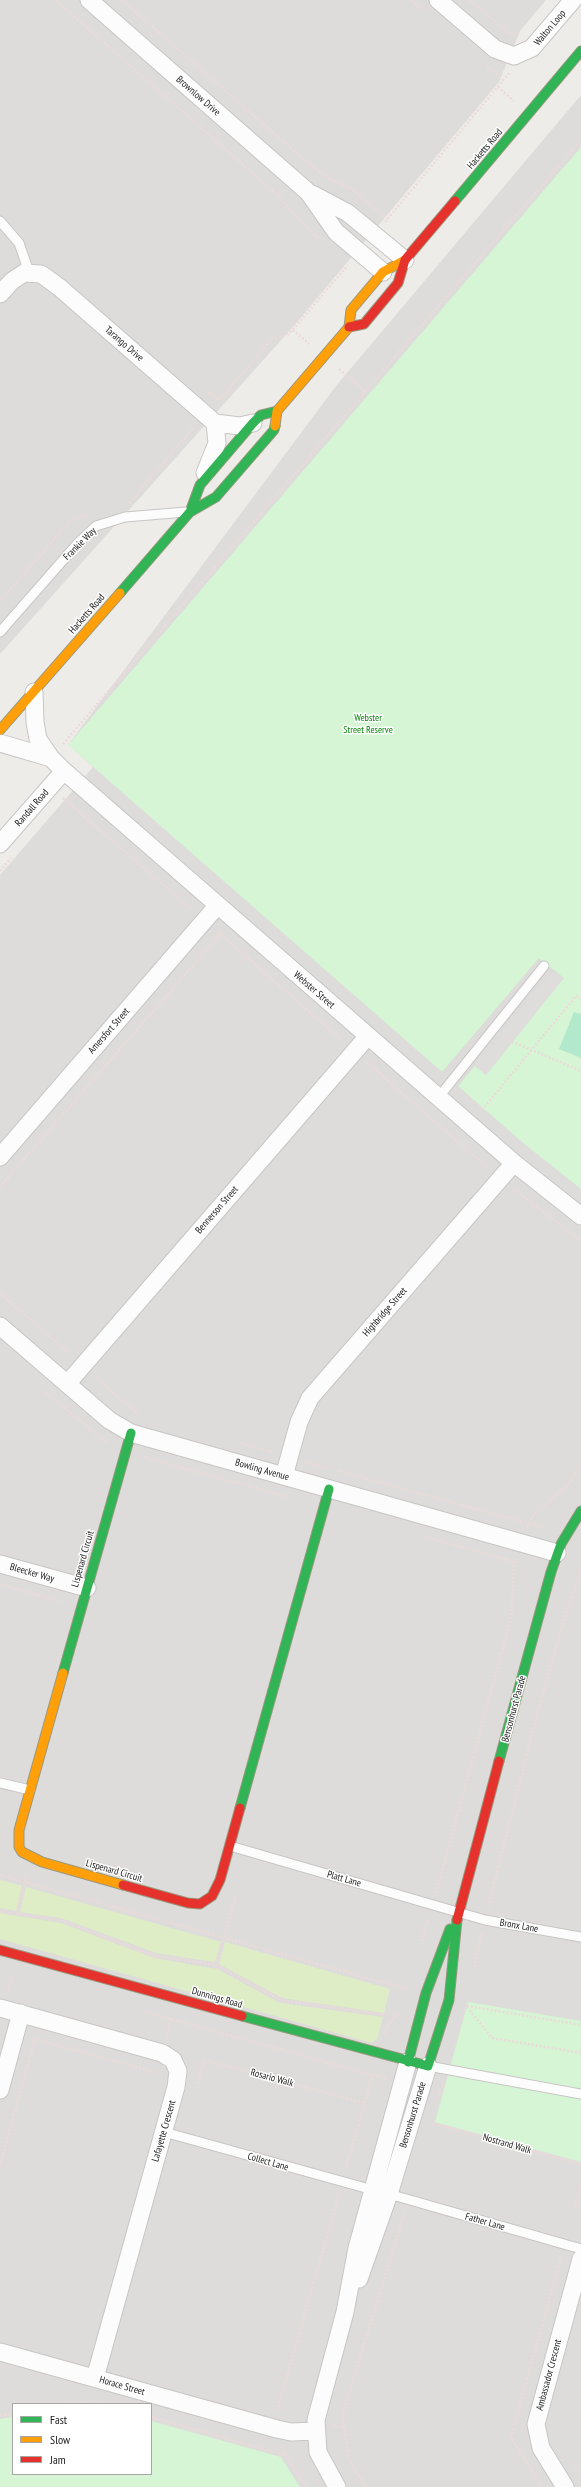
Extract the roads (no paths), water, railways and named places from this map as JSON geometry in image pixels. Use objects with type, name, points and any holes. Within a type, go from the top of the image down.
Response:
[{"type":"street","name":"Brownlow Drive","points":[[89,0],[308,192],[348,213],[406,260]]},
{"type":"street","name":"Walton Loop","points":[[438,0],[507,54],[532,48],[573,0]]},
{"type":"street","name":"Hacketts Road","points":[[349,327],[364,324],[398,283],[406,260],[581,51]]},
{"type":"street","name":"Brownlow Drive","points":[[308,192],[336,232],[383,272]]},
{"type":"street","name":"Hacketts Road","points":[[0,730],[190,512],[216,497],[232,479],[274,430],[277,411],[349,327],[351,310],[383,272],[406,260]]},
{"type":"street","points":[[0,294],[18,276],[29,272]]},
{"type":"street","name":"Tarango Drive","points":[[29,272],[49,278],[215,423]]},
{"type":"street","points":[[383,272],[398,283]]},
{"type":"street","name":"Hacketts Road","points":[[190,512],[200,486],[253,423],[261,415],[277,411]]},
{"type":"street","points":[[200,486],[217,443],[215,423],[240,426],[253,423]]},
{"type":"street","name":"Webster Street","points":[[34,692],[35,722],[38,739],[51,758],[64,771],[438,1098],[514,1163],[581,1216]]},
{"type":"street","name":"Webster Street","points":[[0,743],[51,758]]},
{"type":"street","name":"Randall Road","points":[[0,844],[64,771]]},
{"type":"street","name":"Amersfort Street","points":[[0,1157],[218,906]]},
{"type":"street","name":"Bennerson Street","points":[[67,1384],[368,1036]]},
{"type":"street","name":"Highbridge Street","points":[[284,1476],[299,1422],[310,1398],[514,1163]]},
{"type":"street","name":"Bowling Avenue","points":[[0,1326],[109,1420],[130,1432],[557,1553]]},
{"type":"street","name":"Lispenard Circuit","points":[[130,1432],[19,1830],[19,1847],[26,1856],[42,1862],[188,1903],[200,1904],[207,1901],[216,1890],[230,1846],[329,1489]]},
{"type":"street","name":"Bensonhurst Parade","points":[[381,2192],[422,2089],[449,2000],[458,1912],[557,1553],[581,1511]]},
{"type":"street","name":"Bleecker Way","points":[[0,1564],[87,1588]]},
{"type":"street","name":"Bensonhurst Parade","points":[[337,2487],[320,2458],[315,2431],[318,2408],[345,2312],[369,2253],[402,2083],[426,1993],[445,1939],[458,1912]]},
{"type":"street","name":"Dunnings Road","points":[[0,1950],[379,2055],[428,2066]]},
{"type":"street","name":"Lafayette Crescent","points":[[0,2008],[162,2053],[173,2060],[178,2072],[178,2078],[164,2132],[95,2378]]},
{"type":"street","points":[[0,2090],[21,2013]]},
{"type":"street","name":"Ambassador Crescent","points":[[565,2487],[542,2448],[536,2424],[581,2259]]},
{"type":"street","name":"Horace Street","points":[[0,2352],[277,2429],[291,2432],[315,2431]]},
{"type":"lane","points":[[0,221],[19,243],[29,272]]},
{"type":"lane","name":"Frankie Way","points":[[0,632],[78,543],[96,526],[125,517],[190,512]]},
{"type":"lane","points":[[438,1098],[544,966]]},
{"type":"lane","points":[[0,1783],[30,1790]]},
{"type":"lane","name":"Platt Lane","points":[[230,1846],[458,1912]]},
{"type":"lane","name":"Bronx Lane","points":[[458,1912],[485,1920],[581,1937]]},
{"type":"lane","points":[[428,2066],[448,2068],[581,2094]]},
{"type":"lane","name":"Collect Lane","points":[[164,2132],[381,2192]]},
{"type":"lane","name":"Father Lane","points":[[381,2192],[581,2249]]},
{"type":"park label","name":"Webster Street Reserve","points":[[368,724]]}]
